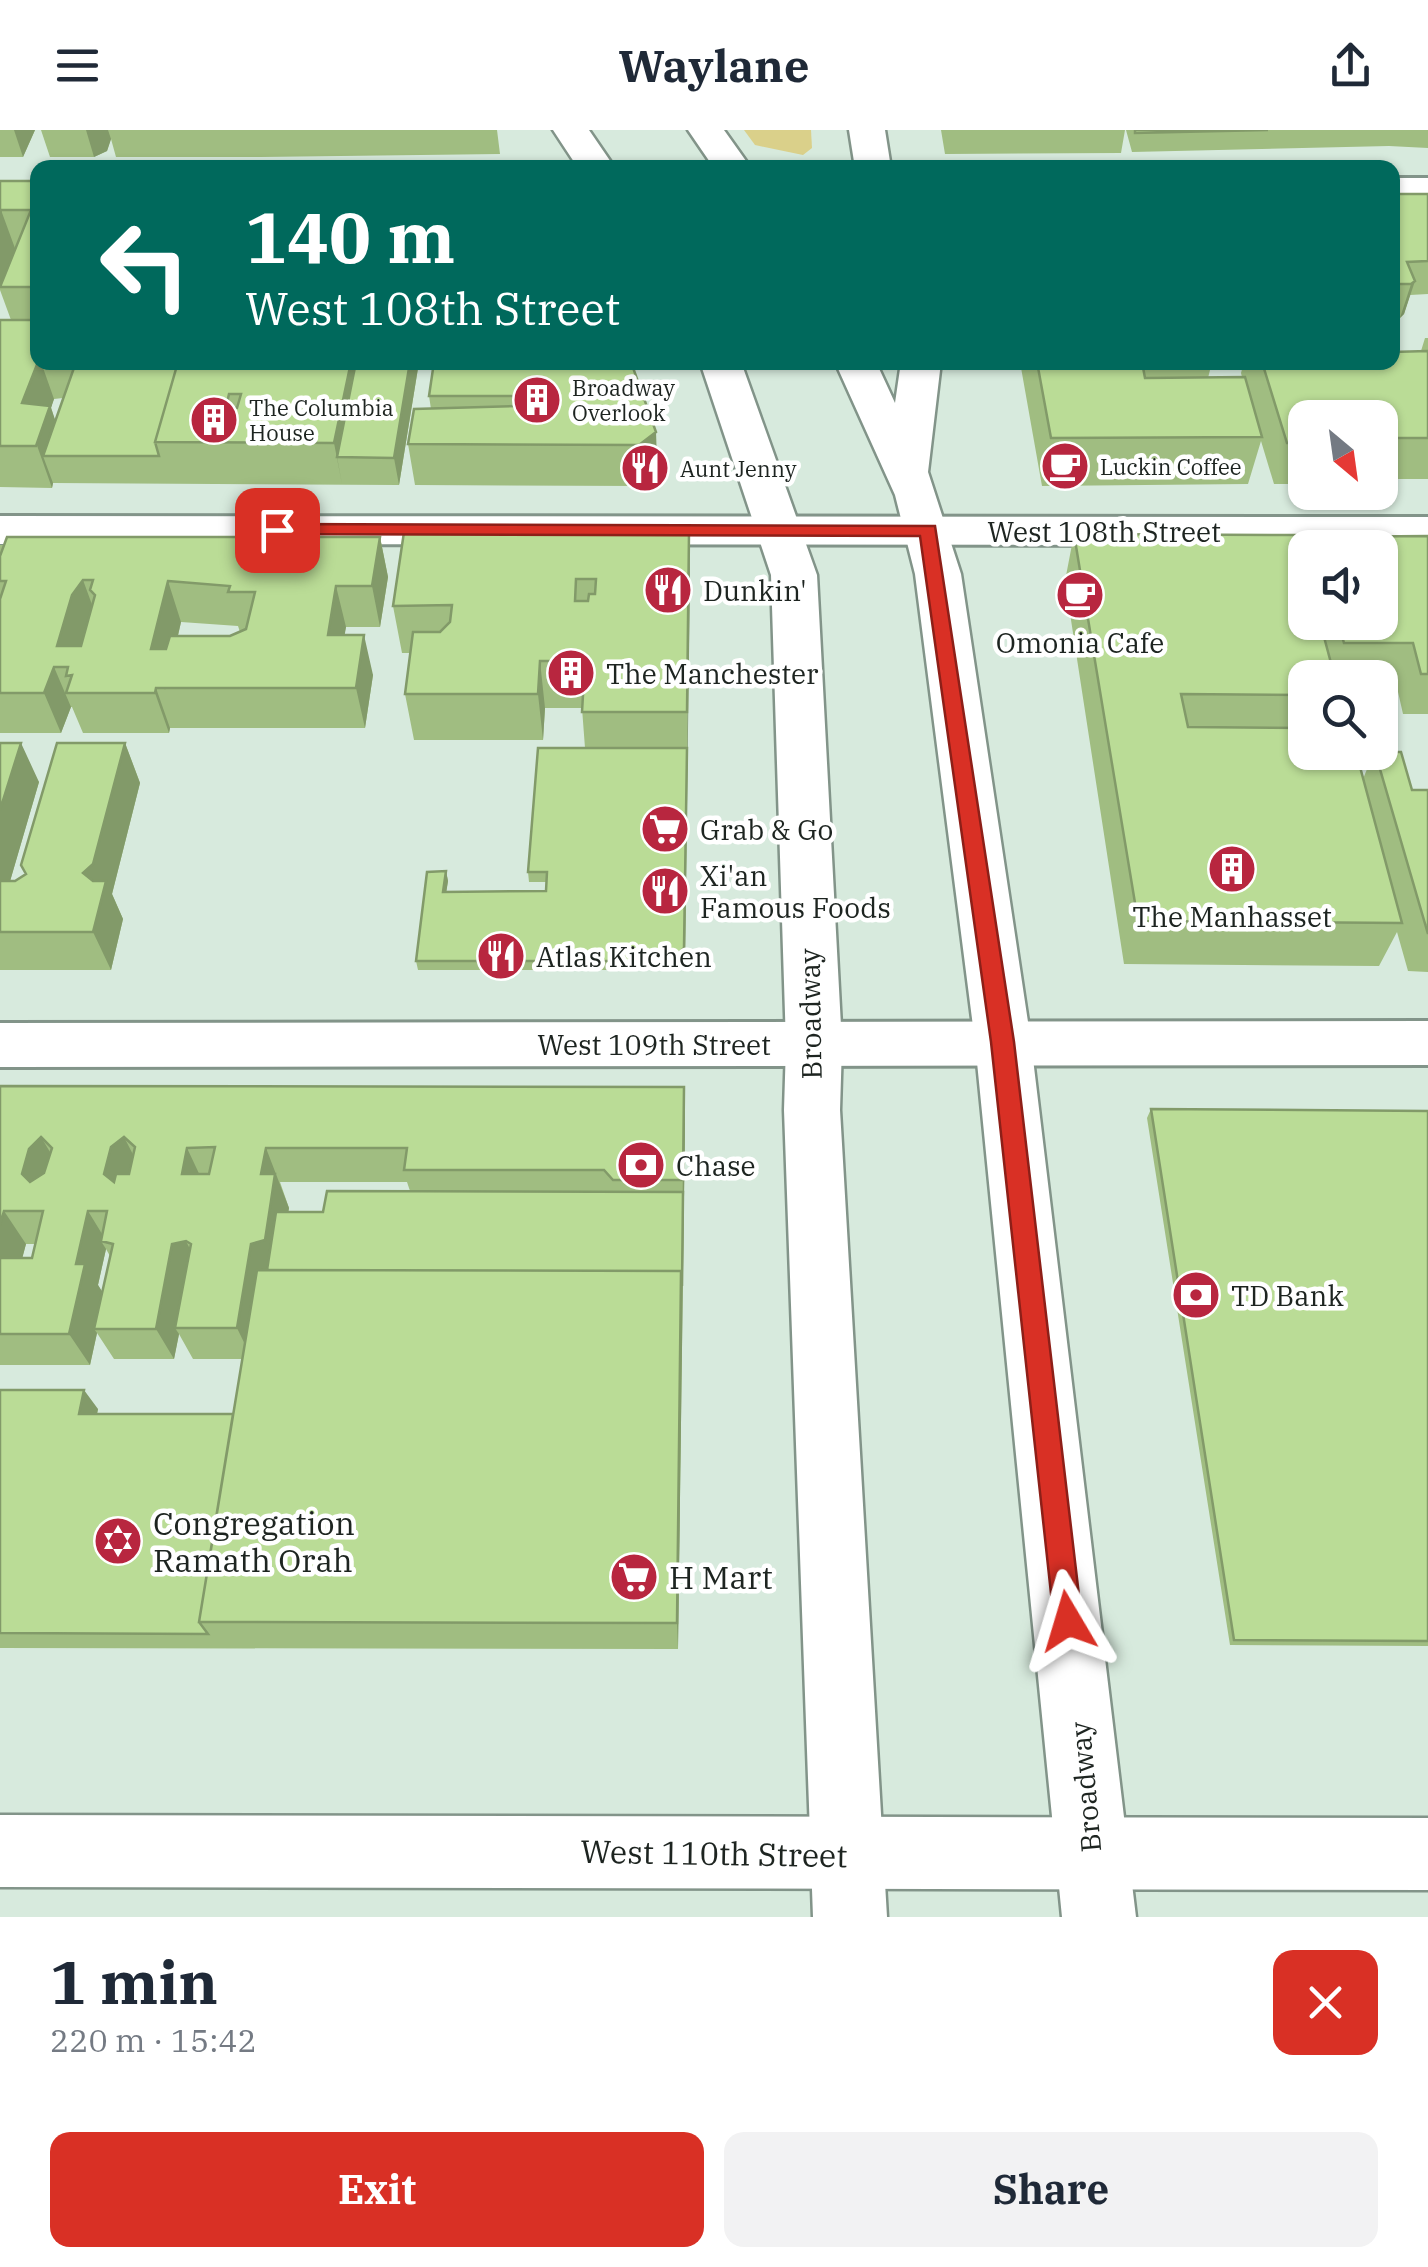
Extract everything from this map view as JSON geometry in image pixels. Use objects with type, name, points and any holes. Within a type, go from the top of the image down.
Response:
[{"type":"main road","points":[[571,130],[592,160]]},
{"type":"main road","points":[[706,130],[727,160]]},
{"type":"main road","points":[[867,130],[872,160]]},
{"type":"main road","name":"Broadway","points":[[723,370],[782,530],[794,574],[814,1045],[812,1130],[849,1886]]},
{"type":"main road","name":"Broadway","points":[[859,370],[929,530],[1003,1042],[1078,1700],[1094,1886]]},
{"type":"main road","points":[[906,472],[920,370]]},
{"type":"main road","name":"West 110th Street","points":[[0,1851],[657,1850],[849,1886],[1094,1886],[1428,1854]]},
{"type":"street","points":[[1400,189],[1428,189]]},
{"type":"street","name":"West 108th Street","points":[[0,530],[1428,531]]},
{"type":"street","name":"West 109th Street","points":[[0,1045],[1428,1043]]},
{"type":"shaded area","points":[[744,130],[811,130],[812,148],[803,155],[755,145]]},
{"type":"building","points":[[1135,130],[1268,130],[1135,133]]},
{"type":"building","points":[[0,181],[30,181],[30,210],[0,213]]},
{"type":"building","points":[[1400,194],[1428,194],[1428,261],[1407,262],[1415,281],[1400,284]]},
{"type":"building","points":[[30,212],[30,287],[0,287]]},
{"type":"building","points":[[0,320],[30,320],[30,370],[35,370],[22,403],[50,406],[36,446],[0,446]]},
{"type":"building","points":[[1428,351],[1428,438],[1398,438],[1398,400],[1288,400],[1287,443],[1264,370],[1400,370],[1400,352]]},
{"type":"building","points":[[73,370],[176,370],[155,442],[159,456],[43,456]]},
{"type":"building","points":[[176,370],[349,370],[334,443],[155,442]],"holes":[[[229,394],[241,394],[237,408],[226,407]]]},
{"type":"building","points":[[354,370],[409,370],[394,458],[337,457]]},
{"type":"building","name":"Broadway Overlook","points":[[433,370],[634,370],[656,432],[639,445],[408,444],[414,409],[554,405],[555,396],[429,396]]},
{"type":"building","points":[[1038,370],[1144,370],[1145,378],[1245,377],[1262,437],[1051,438]]},
{"type":"building","name":"The Manchester","points":[[404,532],[689,532],[687,712],[582,712],[585,661],[540,661],[538,694],[405,694],[413,632],[440,632],[450,622],[452,605],[393,606]],"holes":[[[576,579],[596,579],[595,594],[589,594],[588,601],[575,601]]]},
{"type":"building","points":[[1074,534],[1288,535],[1288,640],[1325,640],[1330,660],[1288,660],[1288,695],[1181,694],[1188,727],[1288,728],[1288,770],[1361,770],[1402,923],[1138,921]]},
{"type":"building","points":[[1398,536],[1428,536],[1428,674],[1421,674],[1413,643],[1343,640],[1398,640]]},
{"type":"building","points":[[7,537],[380,537],[372,586],[336,586],[328,635],[364,635],[356,688],[156,688],[155,693],[66,693],[72,675],[66,676],[68,667],[54,667],[44,693],[0,693],[0,599],[6,581],[0,581],[0,556]],"holes":[[[83,580],[93,580],[90,590],[95,595],[81,646],[57,646],[72,595]],[[168,581],[230,586],[228,592],[255,592],[246,629],[230,636],[170,636],[166,649],[151,649]]]},
{"type":"building","points":[[0,743],[21,743],[0,810]]},
{"type":"building","points":[[57,743],[125,743],[93,864],[83,873],[93,881],[106,881],[93,932],[0,932],[0,881],[15,881],[26,874],[21,865]]},
{"type":"building","points":[[538,748],[687,748],[684,948],[671,961],[416,961],[427,872],[446,871],[443,892],[546,891],[547,872],[528,872]]},
{"type":"building","points":[[1398,752],[1412,790],[1428,790],[1428,934],[1380,770],[1398,770]]},
{"type":"building","points":[[0,1086],[684,1087],[683,1180],[613,1180],[604,1170],[404,1170],[407,1148],[266,1148],[261,1174],[275,1174],[265,1240],[251,1244],[237,1328],[175,1328],[191,1244],[186,1241],[172,1244],[156,1329],[94,1329],[113,1244],[101,1241],[107,1211],[88,1211],[76,1264],[85,1264],[69,1334],[0,1334],[0,1258],[32,1258],[43,1211],[4,1211],[0,1225]],"holes":[[[41,1137],[52,1148],[44,1173],[30,1182],[22,1174],[29,1149]],[[124,1137],[135,1147],[129,1174],[116,1174],[114,1182],[104,1174],[111,1147]],[[215,1147],[209,1174],[182,1174],[187,1148]]]},
{"type":"building","points":[[1151,1109],[1428,1111],[1428,1641],[1234,1640]]},
{"type":"building","points":[[327,1191],[683,1192],[682,1286],[681,1271],[267,1270],[276,1212],[323,1212]]},
{"type":"building","points":[[257,1270],[681,1271],[677,1623],[199,1622]]},
{"type":"building","name":"Congregation Ramath Orah","points":[[0,1390],[84,1390],[79,1414],[233,1414],[199,1622],[208,1634],[0,1633]]},
{"type":"place","name":"Broadway Overlook","points":[[537,400]]},
{"type":"place","name":"The Columbia House","points":[[214,420]]},
{"type":"place","name":"Luckin Coffee","points":[[1065,466]]},
{"type":"place","name":"Aunt Jenny","points":[[645,468]]},
{"type":"place","name":"Dunkin'","points":[[668,590]]},
{"type":"place","name":"Omonia Cafe","points":[[1080,595]]},
{"type":"place","name":"The Manchester","points":[[571,673]]},
{"type":"place","name":"Grab & Go","points":[[665,829]]},
{"type":"place","name":"The Manhasset","points":[[1232,869]]},
{"type":"place","name":"Xi'an Famous Foods","points":[[665,891]]},
{"type":"place","name":"Atlas Kitchen","points":[[501,956]]},
{"type":"place","name":"Chase","points":[[641,1165]]},
{"type":"place","name":"TD Bank","points":[[1196,1295]]},
{"type":"place","name":"Congregation Ramath Orah","points":[[118,1541]]},
{"type":"place","name":"H Mart","points":[[634,1577]]},
{"type":"route","points":[[277,530],[929,530],[1003,1042],[1007,1106],[1068,1621]]}]
